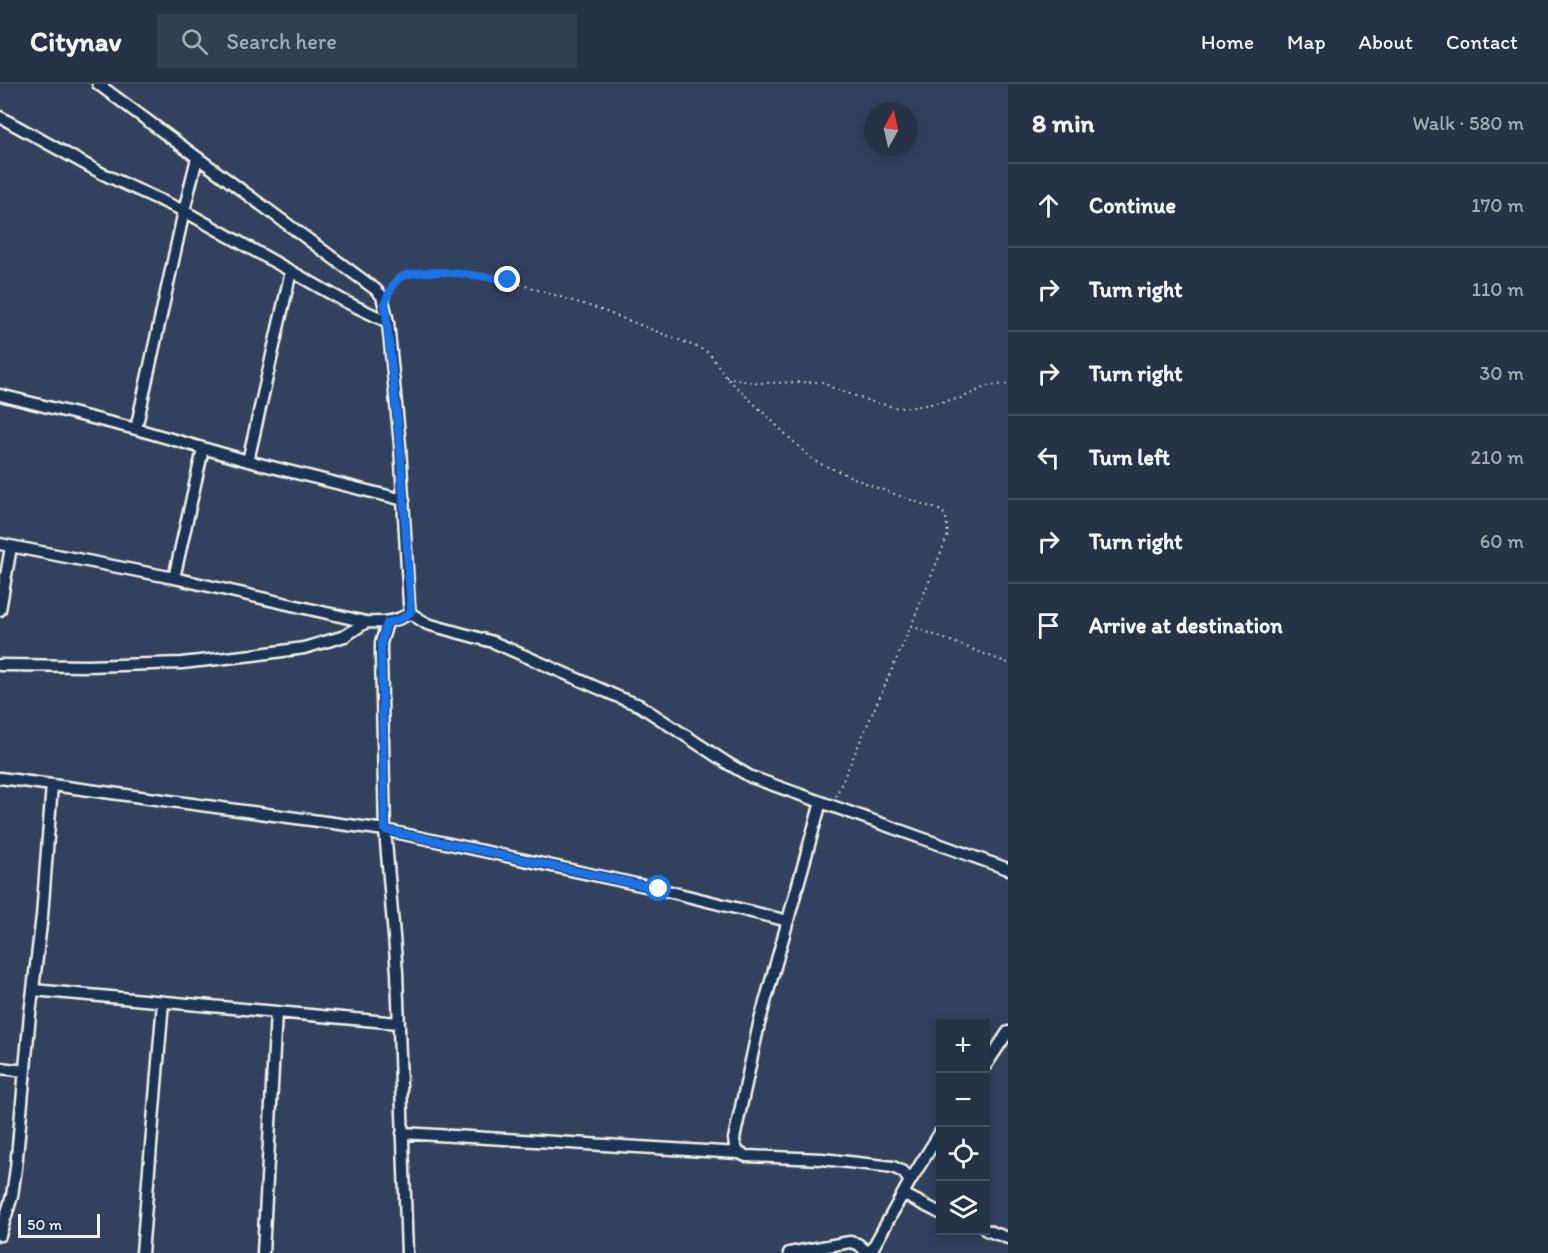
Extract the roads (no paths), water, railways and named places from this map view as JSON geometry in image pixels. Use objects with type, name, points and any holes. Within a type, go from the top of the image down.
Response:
[{"type":"street","points":[[98,84],[382,296],[388,322],[400,445],[411,612],[427,624],[493,642],[639,705],[752,777],[1008,869]]},
{"type":"street","points":[[0,117],[103,174],[184,211],[344,301],[388,322]]},
{"type":"street","points":[[135,429],[197,158]]},
{"type":"street","points":[[248,461],[291,271]]},
{"type":"street","points":[[0,395],[404,500]]},
{"type":"street","points":[[174,578],[203,449]]},
{"type":"street","points":[[0,610],[5,546],[174,578],[366,622],[387,623],[401,619],[411,612]]},
{"type":"street","points":[[0,665],[88,666],[182,663],[253,655],[304,648],[345,636],[366,622]]},
{"type":"street","points":[[387,623],[381,643],[385,830],[397,972],[407,1253]]},
{"type":"street","points":[[0,778],[385,830],[659,889],[788,921]]},
{"type":"street","points":[[0,1235],[12,1196],[42,916],[52,785]]},
{"type":"street","points":[[739,1153],[734,1139],[759,1024],[820,802]]},
{"type":"street","points":[[33,990],[398,1023]]},
{"type":"street","points":[[141,1253],[163,1002]]},
{"type":"street","points":[[263,1253],[276,1012]]},
{"type":"street","points":[[990,1059],[1008,1032]]},
{"type":"street","points":[[0,1068],[25,1071]]},
{"type":"street","points":[[402,1134],[739,1153],[746,1156],[791,1156],[893,1167],[903,1172],[910,1181]]},
{"type":"street","points":[[789,1253],[850,1242],[869,1253],[936,1139]]},
{"type":"street","points":[[903,1194],[936,1210]]},
{"type":"street","points":[[990,1231],[1008,1238]]}]
